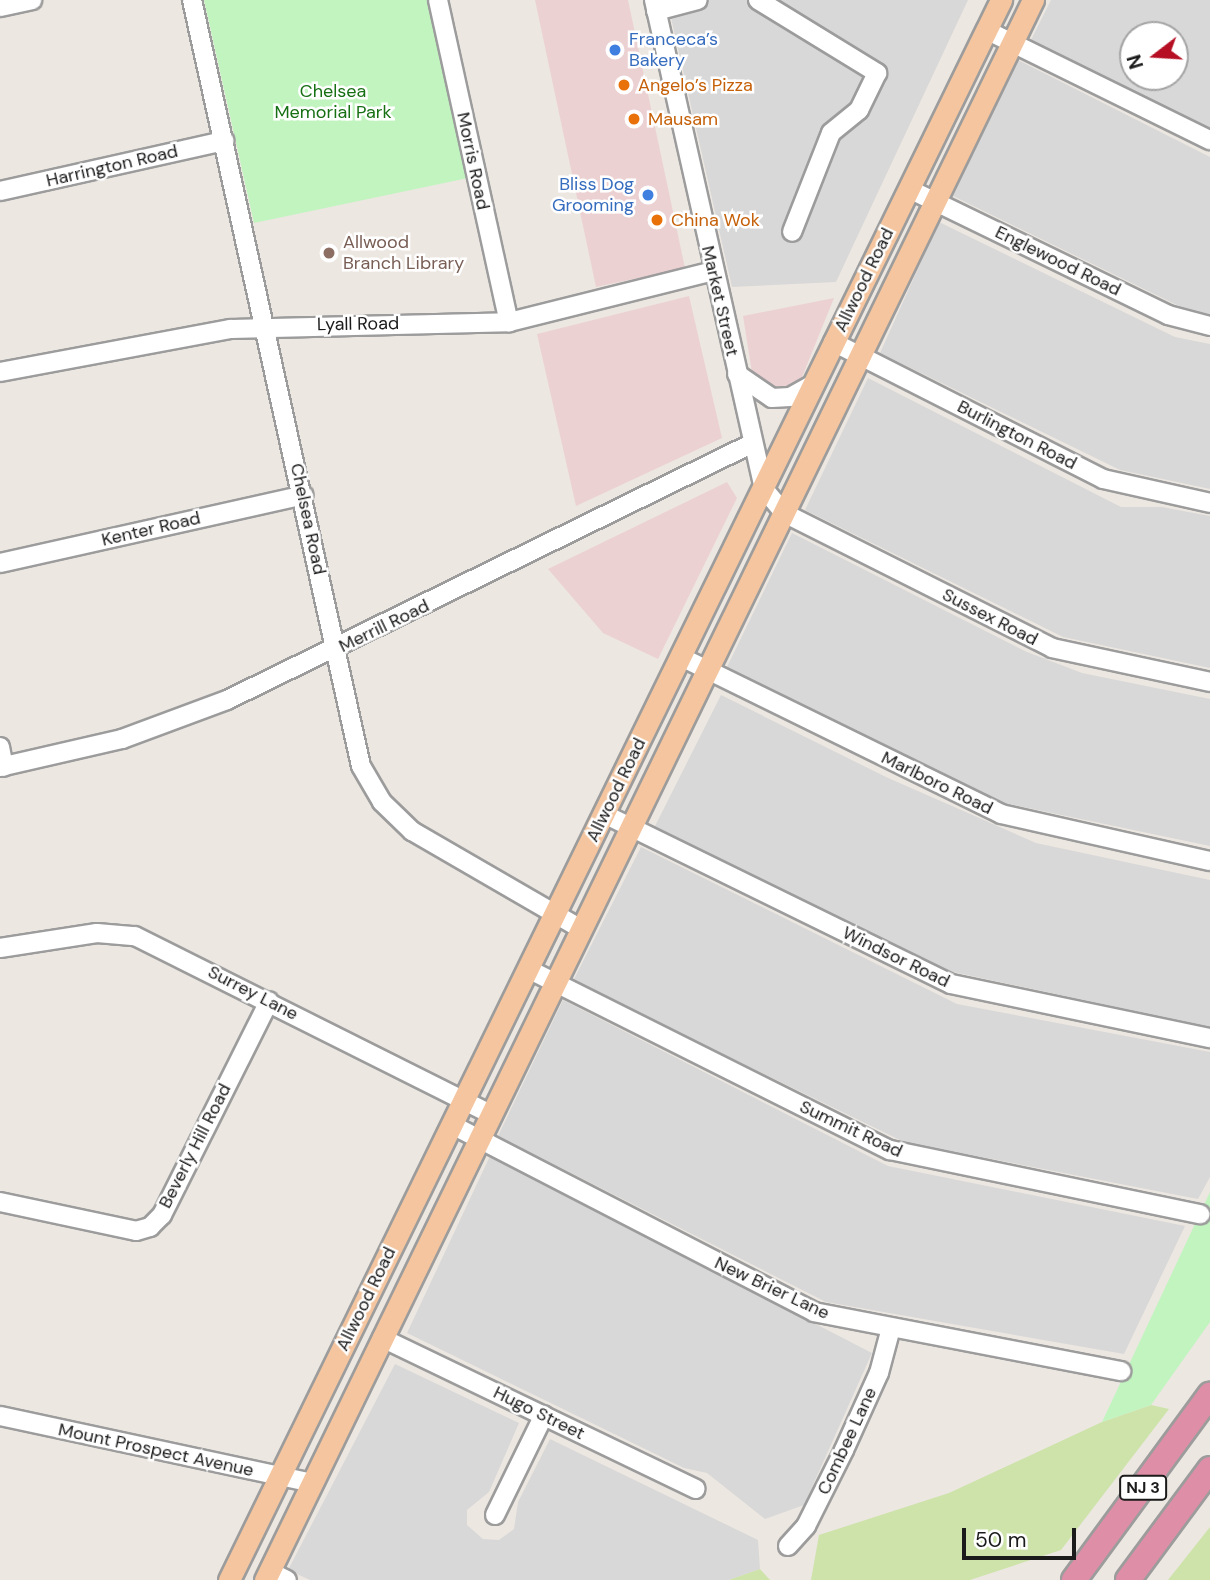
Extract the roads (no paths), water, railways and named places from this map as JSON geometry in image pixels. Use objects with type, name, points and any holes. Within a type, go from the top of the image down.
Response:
[{"type":"highway","name":"NJ 3","points":[[1074,1580],[1210,1395]]},
{"type":"highway","name":"NJ 3","points":[[1128,1580],[1210,1469]]},
{"type":"main road","name":"Allwood Road","points":[[229,1580],[1001,0]]},
{"type":"main road","name":"Allwood Road","points":[[274,1577],[312,1483],[1033,0]]},
{"type":"street","points":[[0,7],[32,0]]},
{"type":"street","name":"Chelsea Road","points":[[191,0],[266,327],[361,766],[382,802],[412,831],[581,929]]},
{"type":"street","name":"Morris Road","points":[[438,0],[509,322]]},
{"type":"street","points":[[655,5],[698,0]]},
{"type":"street","points":[[758,0],[877,73],[859,110],[831,133],[792,232]]},
{"type":"street","name":"Market Street","points":[[655,5],[764,489],[784,513]]},
{"type":"street","points":[[986,30],[1210,140]]},
{"type":"street","name":"Harrington Road","points":[[0,191],[224,141]]},
{"type":"street","name":"Englewood Road","points":[[909,189],[1168,314],[1210,326]]},
{"type":"street","name":"Lyall Road","points":[[0,372],[230,329],[509,322],[713,271]]},
{"type":"street","name":"Burlington Road","points":[[834,342],[1103,479],[1210,503]]},
{"type":"street","points":[[737,374],[772,398],[790,397],[813,384]]},
{"type":"street","name":"Merrill Road","points":[[2,767],[52,759],[162,725],[337,649],[753,443]]},
{"type":"street","name":"Kenter Road","points":[[0,563],[303,495]]},
{"type":"street","name":"Sussex Road","points":[[784,513],[1052,648],[1210,682]]},
{"type":"street","name":"Marlboro Road","points":[[681,657],[1001,814],[1210,861]]},
{"type":"street","points":[[0,747],[2,767]]},
{"type":"street","name":"Windsor Road","points":[[604,814],[968,990],[1210,1038]]},
{"type":"street","name":"Surrey Lane","points":[[0,948],[97,933],[135,936],[491,1114]]},
{"type":"street","name":"Summit Road","points":[[528,969],[890,1150],[1200,1214]]},
{"type":"street","name":"Beverly Hill Road","points":[[0,1202],[136,1231],[150,1227],[162,1215],[269,1001]]},
{"type":"street","name":"New Brier Lane","points":[[452,1125],[814,1312],[1121,1371]]},
{"type":"street","name":"Combee Lane","points":[[789,1546],[806,1526],[845,1450],[879,1373],[891,1328]]},
{"type":"street","name":"Hugo Street","points":[[382,1338],[696,1489]]},
{"type":"street","points":[[495,1515],[544,1415]]},
{"type":"street","name":"Mount Prospect Avenue","points":[[0,1416],[312,1483]]},
{"type":"place","name":"Franceca’s Bakery","points":[[615,50]]},
{"type":"place","name":"Angelo’s Pizza","points":[[624,85]]},
{"type":"place","name":"Mausam","points":[[634,119]]},
{"type":"place","name":"Bliss Dog Grooming","points":[[648,195]]},
{"type":"place","name":"China Wok","points":[[657,220]]},
{"type":"place","name":"Allwood Branch Library","points":[[329,253]]},
{"type":"park label","name":"Chelsea Memorial Park","points":[[333,102]]}]
